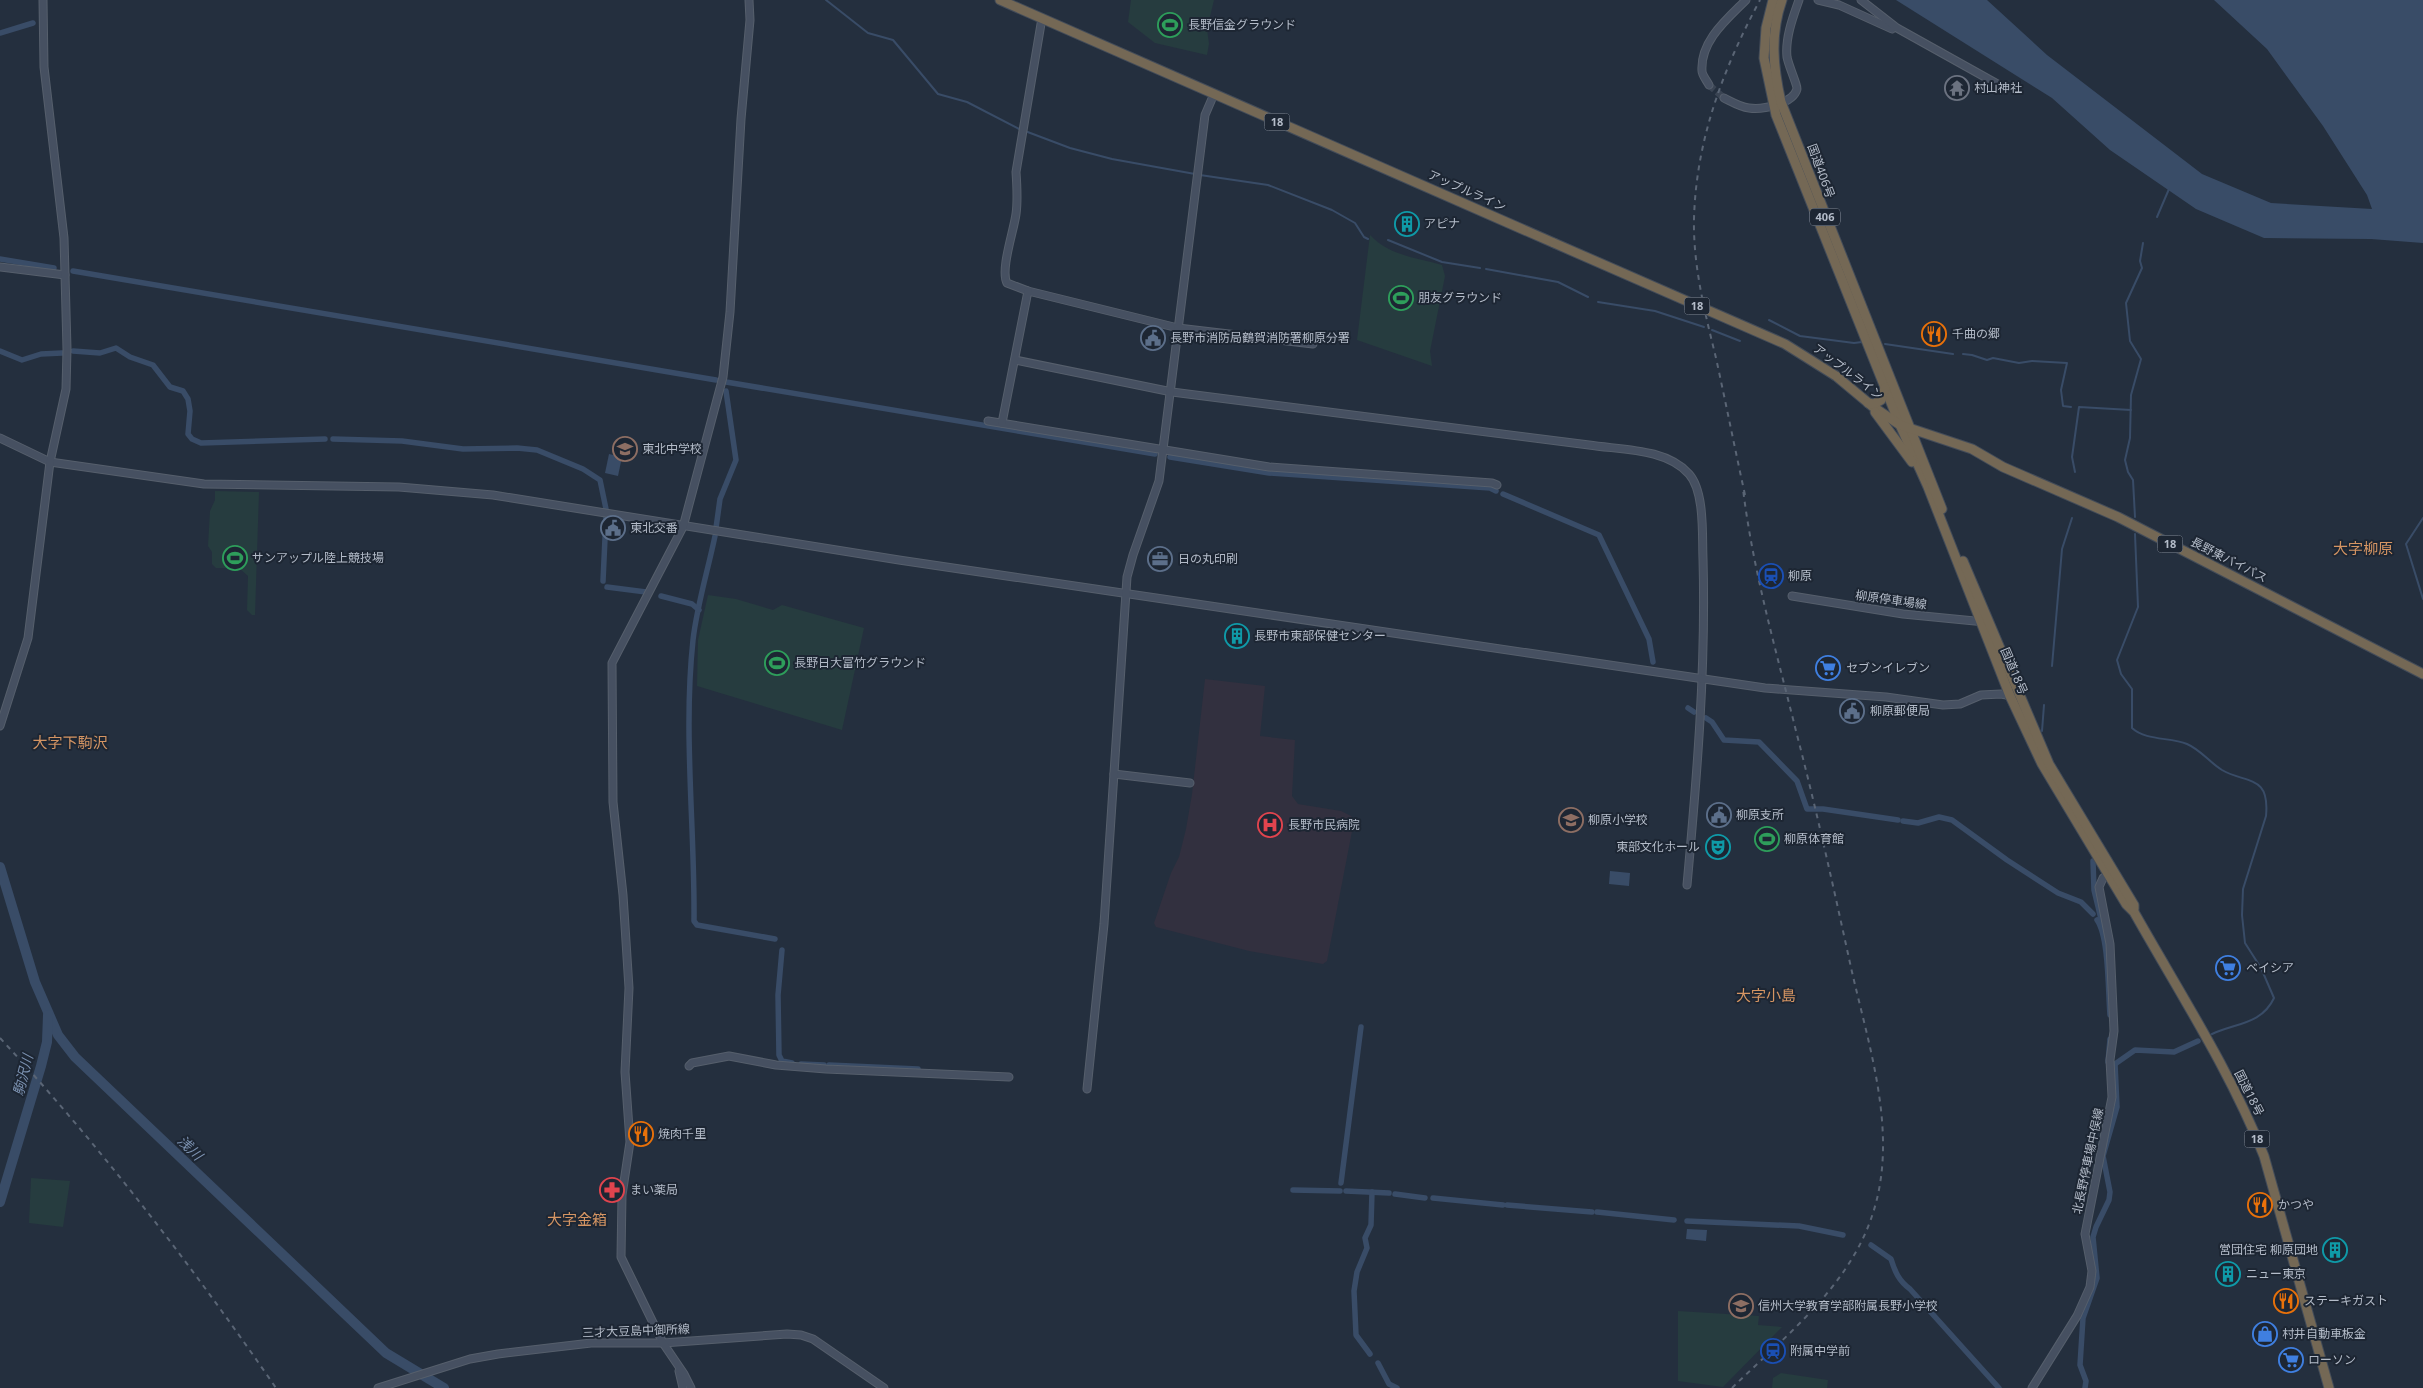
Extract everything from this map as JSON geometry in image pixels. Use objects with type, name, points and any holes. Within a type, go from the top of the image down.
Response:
[{"type":"highway","name":"アップルライン","points":[[1000,0],[1785,344],[1836,376],[1870,405],[1900,425],[1910,428]]},
{"type":"highway","name":"国道406号","points":[[1773,0],[1766,28],[1764,58],[1777,104],[1900,425]]},
{"type":"highway","name":"国道406号","points":[[1782,0],[1775,31],[1773,53],[1777,104],[1910,428]]},
{"type":"highway","points":[[1885,388],[1881,400],[1870,405],[1910,459],[1929,493]]},
{"type":"highway","name":"国道18号","points":[[1900,425],[1984,622],[2020,697],[2049,764],[2111,873],[2126,904],[2134,912],[2237,1095],[2253,1128],[2264,1156],[2329,1388]]},
{"type":"highway","name":"国道18号","points":[[1910,428],[1984,622],[2010,696],[2042,764],[2111,873]]},
{"type":"highway","name":"長野東バイパス","points":[[1910,428],[1972,449],[2003,466],[2118,517],[2423,674]]},
{"type":"street","points":[[0,726],[28,638],[50,462],[66,389],[67,349],[63,218],[44,66],[43,0]]},
{"type":"street","points":[[691,1388],[663,1343],[620,1257],[622,1195],[630,1142],[625,1072],[629,988],[623,895],[613,802],[612,663],[683,527],[724,377],[730,312],[740,119],[750,20],[749,0]]},
{"type":"street","points":[[1709,84],[1702,72],[1705,52],[1714,34],[1746,0]]},
{"type":"street","points":[[1724,98],[1749,108],[1777,104],[1791,98],[1798,86],[1789,68],[1787,56],[1791,13],[1799,0]]},
{"type":"street","points":[[1818,0],[1839,5],[1892,30],[1897,28]]},
{"type":"street","points":[[1861,0],[1897,28],[2001,86]]},
{"type":"street","points":[[1042,18],[1016,172],[1018,193],[1016,215],[1005,272],[1007,283],[1028,291],[1178,328],[1312,344]]},
{"type":"street","points":[[1088,1089],[1104,924],[1126,594],[1132,555],[1159,481],[1172,392],[1178,328],[1205,115],[1214,94]]},
{"type":"street","points":[[0,267],[65,275]]},
{"type":"street","points":[[1002,423],[1028,291]]},
{"type":"street","points":[[1015,360],[1172,392],[1590,446],[1654,455],[1675,461],[1693,478],[1702,513],[1704,588],[1699,751],[1686,885]]},
{"type":"street","points":[[988,421],[1269,467],[1492,482],[1497,486]]},
{"type":"street","points":[[0,438],[50,462],[204,484],[432,488],[493,495],[683,527],[1788,691],[1886,697],[1942,705],[1960,704],[1981,695],[2001,694],[2020,697]]},
{"type":"street","name":"柳原停車場線","points":[[1792,596],[1903,614],[1984,622]]},
{"type":"street","points":[[1114,774],[1190,783]]},
{"type":"street","name":"北長野停車場中俣線","points":[[2032,1388],[2077,1316],[2090,1287],[2092,1271],[2085,1234],[2112,1097],[2110,1060],[2114,1031],[2110,944],[2099,887],[2103,878],[2111,873]]},
{"type":"street","points":[[689,1066],[692,1063],[729,1056],[776,1065],[826,1069],[1009,1077]]},
{"type":"street","name":"三才大豆島中御所線","points":[[378,1388],[470,1359],[569,1345],[663,1343],[787,1334],[802,1335],[828,1348],[884,1388]]},
{"type":"street","points":[[673,1359],[682,1379],[683,1388]]},
{"type":"shaded area","name":"長野市民病院","points":[[1205,679],[1265,686],[1260,736],[1295,740],[1292,796],[1298,804],[1341,811],[1351,816],[1354,821],[1327,961],[1323,964],[1249,951],[1156,927],[1154,923],[1171,873],[1179,857],[1186,829],[1192,794]]},
{"type":"green space","name":"長野信金グラウンド","points":[[1131,0],[1214,0],[1207,29],[1209,44],[1207,55],[1155,43],[1128,22]]},
{"type":"green space","name":"朋友グラウンド","points":[[1370,235],[1377,242],[1394,251],[1442,265],[1445,276],[1430,351],[1432,366],[1357,340]]},
{"type":"green space","name":"サンアップル陸上競技場","points":[[215,491],[259,492],[255,615],[252,615],[247,610],[248,576],[239,568],[216,568],[212,564],[212,552],[208,546],[210,511],[215,500]]},
{"type":"green space","name":"長野日大富竹グラウンド","points":[[708,595],[736,599],[773,610],[782,605],[864,628],[842,730],[697,686],[698,640]]},
{"type":"green space","points":[[31,1178],[70,1181],[63,1227],[29,1223]]},
{"type":"green space","points":[[1678,1311],[1759,1316],[1758,1325],[1782,1327],[1723,1387],[1678,1381]]},
{"type":"green space","points":[[1781,1373],[1828,1380],[1827,1388],[1772,1388],[1773,1378]]},
{"type":"water","points":[[1896,0],[1987,0],[2047,55],[2202,174],[2271,203],[2372,209],[2367,195],[2323,126],[2267,49],[2214,0],[2423,0],[2423,243],[2371,239],[2264,238],[2196,209],[2110,150],[2052,98]]},
{"type":"water","points":[[609,454],[622,457],[618,476],[605,473]]},
{"type":"water","points":[[1610,871],[1630,873],[1629,886],[1609,884]]},
{"type":"water","points":[[1687,1229],[1707,1230],[1706,1241],[1686,1239]]},
{"type":"waterway","points":[[826,0],[868,33],[893,40],[938,94],[967,102],[1021,130]]},
{"type":"waterway","points":[[0,33],[33,23]]},
{"type":"waterway","points":[[1025,131],[1070,148],[1112,159],[1195,174]]},
{"type":"waterway","points":[[1200,175],[1268,185],[1332,210],[1355,223],[1364,237],[1368,239]]},
{"type":"waterway","points":[[2157,217],[2169,189]]},
{"type":"waterway","points":[[1388,240],[1442,262],[1480,268]]},
{"type":"waterway","points":[[2135,517],[2133,480],[2128,472],[2125,460],[2130,438],[2131,395],[2141,359],[2130,341],[2126,303],[2142,268],[2140,261],[2143,243]]},
{"type":"waterway","points":[[0,259],[54,268]]},
{"type":"waterway","points":[[1486,269],[1558,282],[1588,297]]},
{"type":"waterway","points":[[73,271],[716,380]]},
{"type":"waterway","points":[[1598,302],[1655,311],[1704,327]]},
{"type":"waterway","points":[[1769,320],[1800,336],[1854,343],[1862,342]]},
{"type":"waterway","points":[[1712,330],[1740,341]]},
{"type":"waterway","points":[[1885,344],[1953,354]]},
{"type":"waterway","points":[[73,351],[100,353],[116,348],[130,357],[153,365],[170,387],[183,391],[188,399],[190,411],[188,434],[192,439],[201,443],[325,439]]},
{"type":"waterway","points":[[0,351],[22,360],[41,354],[62,353]]},
{"type":"waterway","points":[[1963,354],[1987,360],[1993,358],[2019,363],[2032,361],[2067,363],[2061,390],[2063,406],[2071,407]]},
{"type":"waterway","points":[[726,382],[1155,454]]},
{"type":"waterway","points":[[716,528],[720,499],[736,460],[726,391]]},
{"type":"waterway","points":[[2075,472],[2072,457],[2079,407],[2131,410]]},
{"type":"waterway","points":[[333,439],[402,441],[463,449],[517,448],[537,450],[583,469],[600,480],[606,509]]},
{"type":"waterway","points":[[1170,457],[1269,473],[1490,488],[1496,491]]},
{"type":"waterway","points":[[1503,494],[1599,535],[1649,639],[1653,662]]},
{"type":"waterway","points":[[603,581],[606,517]]},
{"type":"waterway","points":[[2052,666],[2062,549],[2072,518]]},
{"type":"waterway","points":[[2423,518],[2406,544],[2423,599]]},
{"type":"waterway","points":[[2135,534],[2138,607],[2117,660],[2121,674],[2132,689],[2132,728],[2144,735],[2187,744],[2222,770],[2260,787],[2264,793],[2266,803],[2266,816],[2243,889],[2242,915],[2245,943],[2261,968],[2274,998],[2269,1007],[2255,1018],[2212,1034]]},
{"type":"waterway","points":[[715,536],[697,614],[690,675],[689,745],[694,921],[697,925],[775,939]]},
{"type":"waterway","points":[[607,587],[646,592]]},
{"type":"waterway","points":[[661,596],[692,604],[699,610]]},
{"type":"waterway","points":[[2042,731],[2044,705]]},
{"type":"waterway","points":[[1688,708],[1694,712]]},
{"type":"waterway","points":[[1706,718],[1712,722],[1724,740],[1759,742],[1797,781],[1807,809],[1823,809],[1898,820]]},
{"type":"waterway","points":[[1903,821],[1918,823],[1939,817],[1952,820],[2007,860],[2058,893],[2081,902],[2093,914]]},
{"type":"waterway","points":[[2093,861],[2094,890],[2102,923]]},
{"type":"waterway","name":"浅川","points":[[0,867],[35,982],[58,1035],[75,1057],[386,1353],[444,1388]]},
{"type":"waterway","points":[[2097,920],[2101,928],[2106,951],[2110,1015]]},
{"type":"waterway","points":[[782,950],[778,995],[779,1055],[782,1061],[792,1063]]},
{"type":"waterway","name":"駒沢川","points":[[0,1202],[41,1066],[47,1042],[48,1015]]},
{"type":"waterway","points":[[1341,1183],[1361,1027]]},
{"type":"waterway","points":[[2108,1062],[2110,1039]]},
{"type":"waterway","points":[[2115,1064],[2135,1050],[2174,1052],[2198,1041]]},
{"type":"waterway","points":[[801,1064],[824,1065]]},
{"type":"waterway","points":[[2085,1388],[2086,1381],[2080,1365],[2083,1318],[2097,1278],[2093,1237],[2109,1200],[2110,1192],[2103,1156],[2117,1107],[2115,1064]]},
{"type":"waterway","points":[[829,1065],[918,1069]]},
{"type":"waterway","points":[[1293,1190],[1340,1191]]},
{"type":"waterway","points":[[1346,1191],[1389,1193]]},
{"type":"waterway","points":[[1370,1354],[1356,1335],[1354,1291],[1357,1272],[1367,1248],[1365,1238],[1371,1225],[1372,1192]]},
{"type":"waterway","points":[[1395,1194],[1425,1198]]},
{"type":"waterway","points":[[1433,1198],[1503,1205]]},
{"type":"waterway","points":[[1507,1205],[1592,1212]]},
{"type":"waterway","points":[[1597,1212],[1674,1220]]},
{"type":"waterway","points":[[1687,1221],[1799,1226],[1843,1235]]},
{"type":"waterway","points":[[1871,1245],[1891,1259],[1903,1283],[1999,1388]]},
{"type":"waterway","points":[[1378,1363],[1389,1384],[1397,1388]]},
{"type":"tunnel","points":[[1709,85],[1724,98]]},
{"type":"railway","points":[[1745,495],[1700,289],[1695,254],[1694,219],[1700,161],[1714,106],[1734,52],[1760,0]]},
{"type":"railway","points":[[1732,1388],[1813,1310],[1847,1266],[1861,1242],[1872,1216],[1880,1185],[1883,1153],[1882,1122],[1872,1057],[1817,818],[1759,580],[1743,489]]},
{"type":"railway","points":[[0,1038],[110,1164],[212,1297],[276,1388]]},
{"type":"place","name":"長野信金グラウンド","points":[[1170,25]]},
{"type":"place","name":"村山神社","points":[[1957,88]]},
{"type":"place","name":"アピナ","points":[[1407,224]]},
{"type":"place","name":"朋友グラウンド","points":[[1401,298]]},
{"type":"place","name":"千曲の郷","points":[[1934,334]]},
{"type":"place","name":"長野市消防局鶴賀消防署柳原分署","points":[[1153,338]]},
{"type":"place","name":"東北中学校","points":[[625,449]]},
{"type":"place","name":"東北交番","points":[[613,528]]},
{"type":"place","name":"サンアップル陸上競技場","points":[[235,558]]},
{"type":"place","name":"日の丸印刷","points":[[1160,559]]},
{"type":"place","name":"柳原","points":[[1771,576]]},
{"type":"place","name":"長野市東部保健センター","points":[[1237,636]]},
{"type":"place","name":"長野日大富竹グラウンド","points":[[777,663]]},
{"type":"place","name":"セブンイレブン","points":[[1828,668]]},
{"type":"place","name":"柳原郵便局","points":[[1852,711]]},
{"type":"place","name":"柳原支所","points":[[1719,815]]},
{"type":"place","name":"柳原小学校","points":[[1571,820]]},
{"type":"place","name":"長野市民病院","points":[[1270,825]]},
{"type":"place","name":"柳原体育館","points":[[1767,839]]},
{"type":"place","name":"東部文化ホール","points":[[1718,847]]},
{"type":"place","name":"ベイシア","points":[[2228,968]]},
{"type":"place","name":"焼肉千里","points":[[641,1134]]},
{"type":"place","name":"まい薬局","points":[[612,1190]]},
{"type":"place","name":"かつや","points":[[2260,1205]]},
{"type":"place","name":"営団住宅 柳原団地","points":[[2335,1250]]},
{"type":"place","name":"ニュー東京","points":[[2228,1274]]},
{"type":"place","name":"ステーキガスト","points":[[2286,1301]]},
{"type":"place","name":"信州大学教育学部附属長野小学校","points":[[1741,1306]]},
{"type":"place","name":"村井自動車板金","points":[[2265,1334]]},
{"type":"place","name":"附属中学前","points":[[1773,1351]]},
{"type":"place","name":"ローソン","points":[[2291,1360]]},
{"type":"district","name":"大字柳原","points":[[2363,549]]},
{"type":"district","name":"大字下駒沢","points":[[70,743]]},
{"type":"district","name":"大字小島","points":[[1766,996]]},
{"type":"district","name":"大字金箱","points":[[577,1220]]}]
